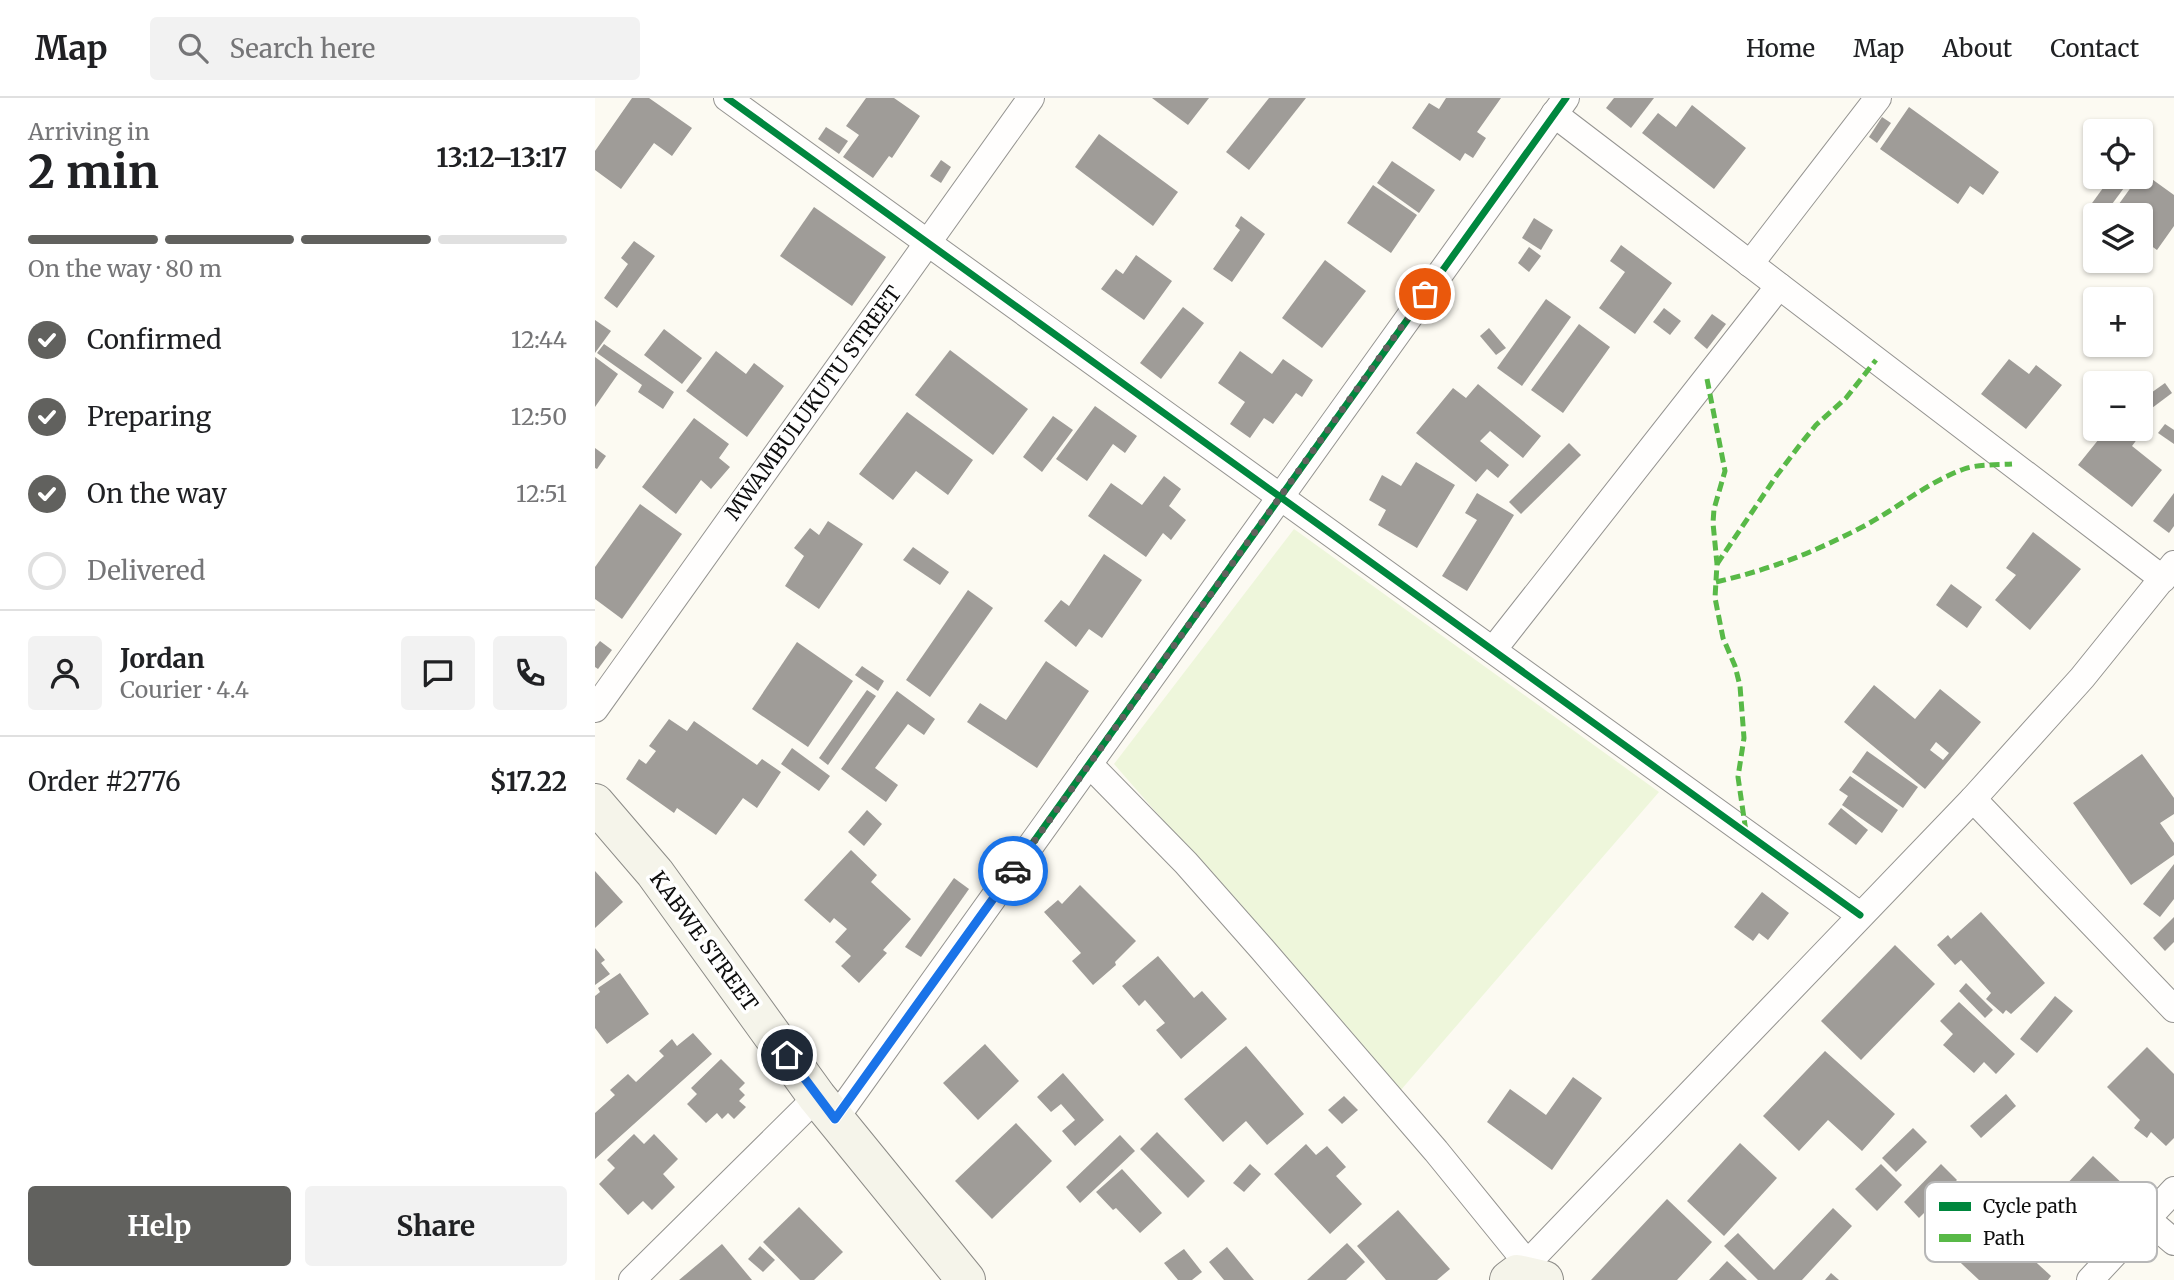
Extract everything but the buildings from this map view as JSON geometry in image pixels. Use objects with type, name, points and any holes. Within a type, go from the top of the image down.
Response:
[{"type":"main road","name":"KABWE STREET","points":[[595,803],[655,873],[826,1108],[966,1280]]},
{"type":"street","points":[[727,98],[1860,915]]},
{"type":"street","name":"MWAMBULUKUTU STREET","points":[[595,709],[1031,98]]},
{"type":"street","points":[[1751,264],[1878,98]]},
{"type":"street","points":[[632,1280],[826,1108],[1089,764],[1560,106],[1779,286],[2168,571],[2082,678],[1973,799],[1860,915],[1524,1274],[1436,1151],[1186,863],[1089,764]]},
{"type":"street","points":[[1493,650],[1779,286]]},
{"type":"street","points":[[1973,799],[2174,1009]]},
{"type":"street","points":[[2157,1208],[2174,1190]]},
{"type":"street","points":[[2157,1228],[2174,1242]]},
{"type":"street","points":[[2090,1280],[2107,1262]]},
{"type":"green space","points":[[1294,529],[1659,792],[1400,1091],[1114,764]]},
{"type":"marked path","points":[[1717,564],[1799,446],[1816,425],[1846,398],[1876,360]]},
{"type":"marked path","points":[[1707,379],[1725,471],[1714,509],[1717,564],[1715,598],[1723,638],[1740,686],[1744,738],[1738,777],[1746,832]]},
{"type":"marked path","points":[[1716,582],[1793,559],[1829,543],[1964,469],[1981,465],[2012,464]]},
{"type":"cycle path","points":[[727,98],[1860,915]]},
{"type":"cycle path","points":[[835,1119],[1566,98]]},
{"type":"way so far","points":[[1013,871],[1425,294]]},
{"type":"route","points":[[787,1055],[835,1119],[1013,871]]}]
